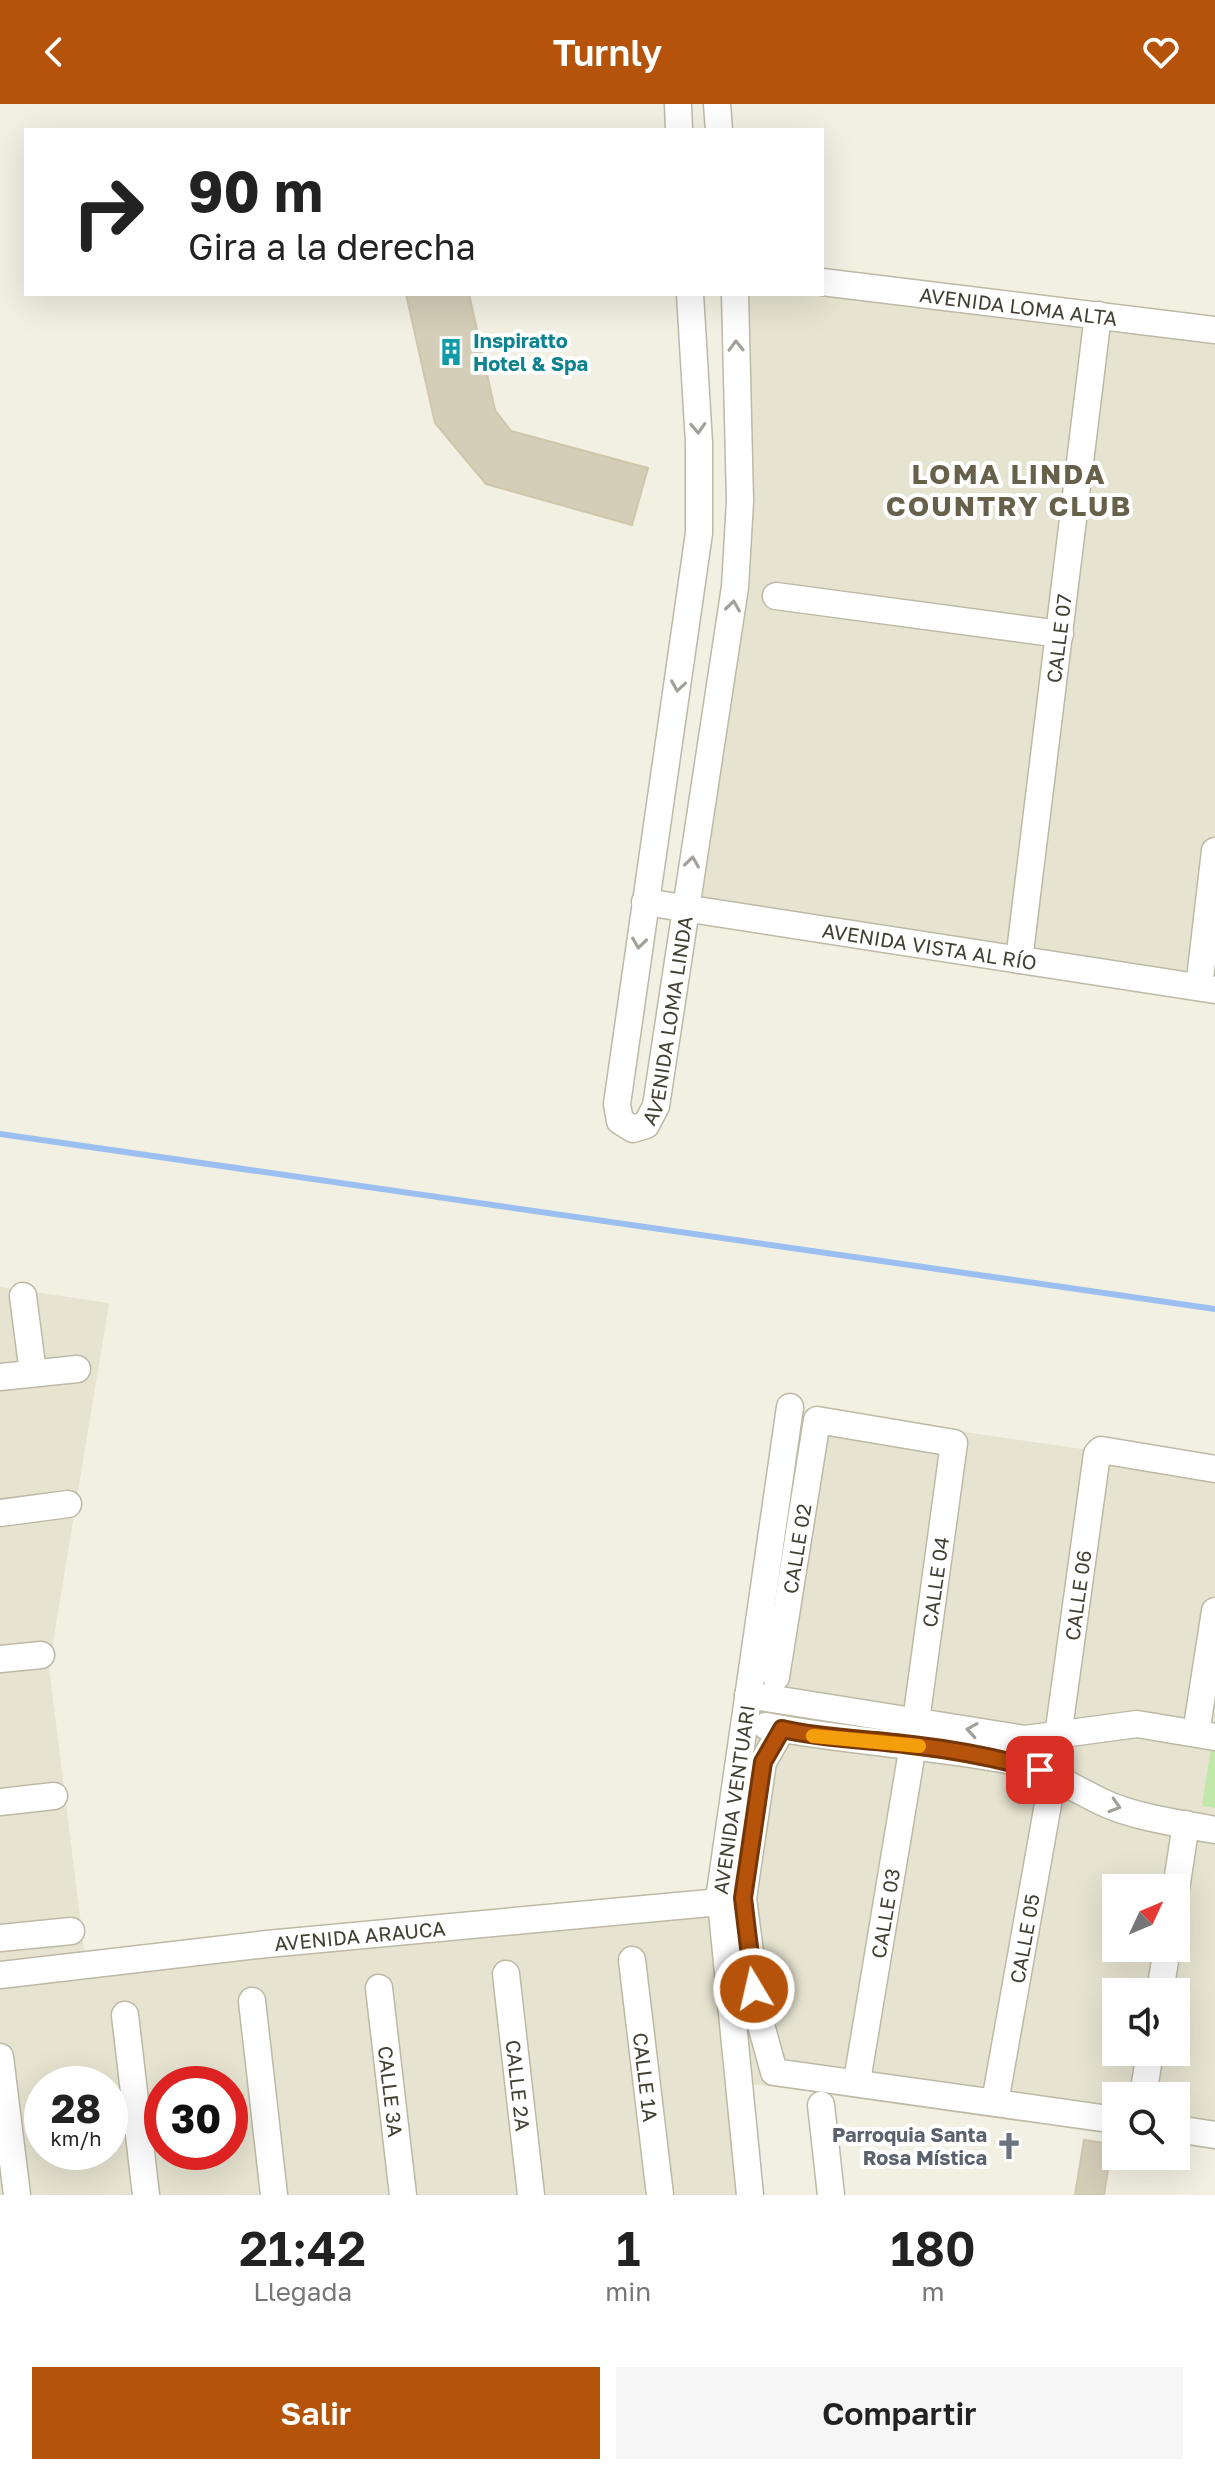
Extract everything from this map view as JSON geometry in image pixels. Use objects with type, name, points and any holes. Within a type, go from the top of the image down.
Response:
[{"type":"street","points":[[678,104],[679,128]]},
{"type":"street","points":[[717,104],[719,128]]},
{"type":"street","name":"AVENIDA LOMA ALTA","points":[[824,282],[1215,330]]},
{"type":"street","name":"AVENIDA LOMA LINDA","points":[[690,296],[699,443],[699,533],[617,1104],[620,1121],[633,1129],[646,1125],[656,1106],[738,563],[740,432],[735,296]]},
{"type":"street","name":"CALLE 07","points":[[1019,960],[1098,315]]},
{"type":"street","points":[[776,596],[1060,634]]},
{"type":"street","points":[[1207,988],[1215,851]]},
{"type":"street","name":"AVENIDA VISTA AL RÍO","points":[[645,902],[1207,988]]},
{"type":"street","points":[[23,1296],[33,1373]]},
{"type":"street","points":[[0,1377],[77,1369]]},
{"type":"street","name":"AVENIDA VENTUARI","points":[[750,2195],[720,1902],[722,1864],[790,1407]]},
{"type":"street","name":"CALLE 02","points":[[776,1677],[817,1420],[954,1443]]},
{"type":"street","name":"CALLE 04","points":[[914,1733],[954,1443]]},
{"type":"street","name":"CALLE 06","points":[[1058,1736],[1097,1454],[1101,1450],[1215,1469]]},
{"type":"street","points":[[0,1513],[68,1504]]},
{"type":"street","points":[[1006,1748],[1039,1739],[1137,1724],[1206,1735],[1215,1611]]},
{"type":"street","points":[[0,1659],[41,1655]]},
{"type":"street","points":[[748,1695],[914,1733],[1006,1748],[1114,1807],[1215,1830]]},
{"type":"street","points":[[743,1724],[815,1736],[914,1733]]},
{"type":"street","points":[[782,1729],[763,1762],[743,1898],[758,2014],[774,2072],[857,2081],[1102,2118]]},
{"type":"street","name":"CALLE 03","points":[[857,2081],[914,1733]]},
{"type":"street","name":"CALLE 05","points":[[995,2102],[1053,1776]]},
{"type":"street","points":[[0,1802],[54,1796]]},
{"type":"street","points":[[1178,1874],[1186,1824]]},
{"type":"street","name":"AVENIDA ARAUCA","points":[[0,1975],[267,1944],[720,1902]]},
{"type":"street","points":[[0,1938],[71,1931]]},
{"type":"street","name":"CALLE 1A","points":[[632,1960],[660,2195]]},
{"type":"street","name":"CALLE 2A","points":[[506,1974],[531,2195]]},
{"type":"street","name":"CALLE 3A","points":[[379,1988],[403,2195]]},
{"type":"street","points":[[252,2001],[274,2195]]},
{"type":"street","points":[[125,2015],[146,2195]]},
{"type":"street","points":[[0,2057],[17,2195]]},
{"type":"street","points":[[821,2105],[831,2195]]},
{"type":"street","points":[[1190,2131],[1215,2135]]},
{"type":"shaded area","points":[[824,294],[1215,330],[1215,990],[685,908],[721,689],[735,296]]},
{"type":"shaded area","points":[[0,1287],[109,1303],[49,1667],[86,1965],[720,1901],[790,1407],[1215,1468],[1215,2150],[1190,2146],[1190,2082],[1102,2082],[1102,2133],[738,2082],[750,2195],[0,2195]]},
{"type":"green space","points":[[1211,1747],[1215,1748],[1215,1808],[1202,1806]]},
{"type":"building","name":"Inspiratto Hotel & Spa","points":[[406,296],[469,296],[495,410],[511,431],[648,468],[632,525],[486,484],[435,423]]},
{"type":"building","points":[[1084,2140],[1102,2143],[1102,2170],[1108,2170],[1104,2195],[1075,2195]]},
{"type":"waterway","points":[[0,1134],[1215,1309]]},
{"type":"slow traffic","points":[[813,1736],[919,1746]]},
{"type":"place","name":"Inspiratto Hotel & Spa","points":[[451,352]]},
{"type":"place","name":"Parroquia Santa Rosa Mística","points":[[1009,2146]]},
{"type":"district","name":"LOMA LINDA COUNTRY CLUB","points":[[1009,489]]},
{"type":"route","points":[[754,1989],[743,1898],[763,1762],[782,1729],[815,1736],[913,1745],[1004,1759],[1040,1770]]}]
